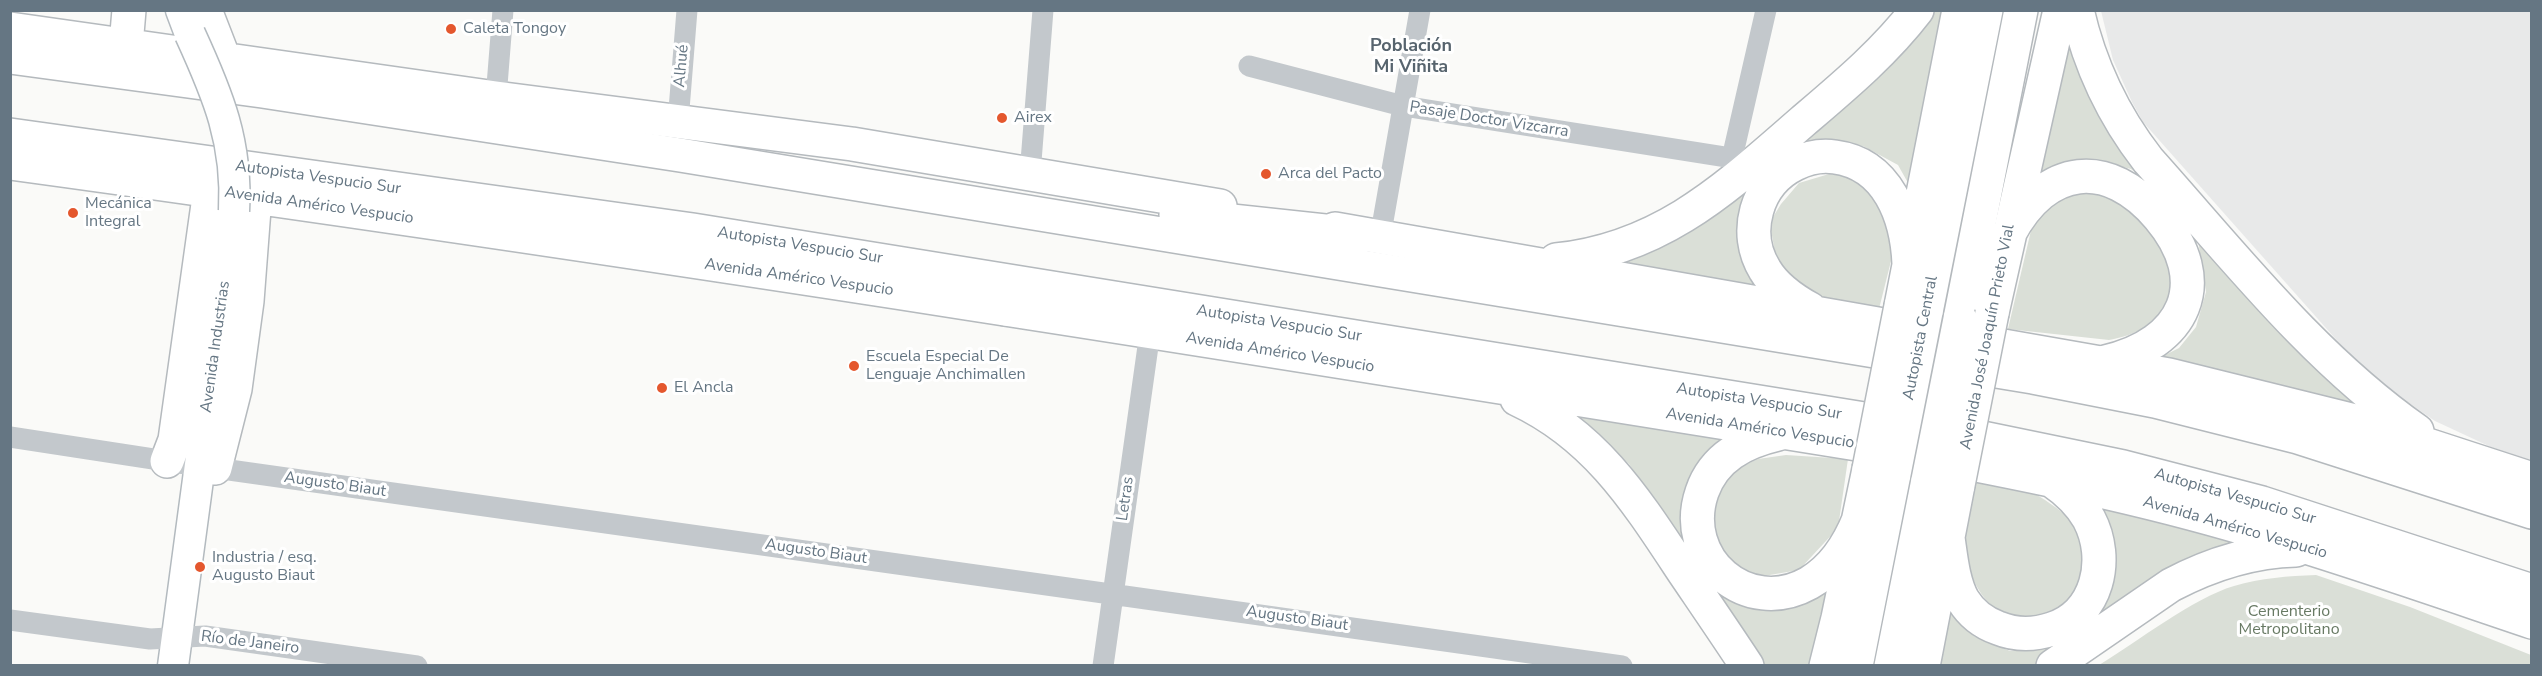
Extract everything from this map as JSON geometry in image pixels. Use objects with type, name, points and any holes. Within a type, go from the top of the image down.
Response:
[{"type":"main road","points":[[126,45],[129,10]]},
{"type":"main road","points":[[1516,261],[1560,260],[1602,251],[1644,237],[1684,217],[1748,168],[1868,65],[1892,41],[1917,10]]},
{"type":"main road","points":[[1910,264],[1959,10]]},
{"type":"main road","name":"Autopista Central","points":[[1856,666],[1881,472],[1914,309],[1986,10]]},
{"type":"main road","name":"Autopista Central","points":[[1891,666],[1943,482],[1960,319],[2021,10]]},
{"type":"main road","name":"Avenida José Joaquín Prieto Vial","points":[[1923,666],[1948,538],[1943,482],[1992,313],[2060,10]]},
{"type":"main road","points":[[2077,10],[2090,58],[2101,86],[2125,129],[2148,160],[2336,366],[2392,414],[2446,450]]},
{"type":"main road","points":[[192,18],[224,59]]},
{"type":"main road","points":[[10,29],[496,98],[852,144],[1268,215],[1371,236],[1822,315],[2105,362],[2282,401],[2446,450],[2532,479]]},
{"type":"main road","points":[[10,57],[273,92],[947,199],[2094,388],[2298,437],[2532,512]]},
{"type":"main road","name":"Autopista Vespucio Sur","points":[[10,135],[693,230],[1817,411],[2053,452],[2262,503],[2532,591]]},
{"type":"main road","points":[[1822,315],[1796,301],[1773,281],[1759,260],[1755,248],[1754,223],[1761,198],[1775,178],[1795,164],[1818,157],[1854,161],[1875,174],[1884,184],[1900,211],[1905,228],[1914,309]]},
{"type":"main road","name":"Avenida Américo Vespucio","points":[[10,163],[210,190],[245,204],[1006,309],[1781,434],[1920,454],[2050,479],[2169,507],[2314,550],[2532,622]]},
{"type":"main road","points":[[2009,234],[2025,208],[2049,188],[2070,178],[2091,176],[2116,181],[2139,196],[2175,237],[2185,258],[2188,271],[2187,292],[2181,311],[2167,331],[2156,340],[2131,355],[2105,362]]},
{"type":"main road","points":[[167,460],[175,440],[210,190]]},
{"type":"main road","points":[[947,199],[1083,206],[1371,236]]},
{"type":"main road","points":[[207,467],[235,389],[247,301],[245,204]]},
{"type":"main road","points":[[693,230],[840,266],[926,284],[1006,309]]},
{"type":"main road","points":[[1491,386],[1559,422],[1585,443],[1608,467],[1654,526],[1748,666]]},
{"type":"main road","points":[[1781,434],[1746,444],[1729,453],[1704,486],[1700,499],[1697,525],[1702,548],[1716,569],[1736,584],[1749,589],[1776,592],[1798,588],[1816,578],[1835,560],[1849,541],[1881,472]]},
{"type":"main road","points":[[1948,538],[1958,589],[1968,607],[1983,621],[2003,630],[2029,634],[2049,630],[2069,621],[2079,613],[2094,590],[2098,579],[2099,554],[2094,531],[2083,510],[2068,493],[2050,479]]},
{"type":"main road","points":[[1826,666],[1859,519]]},
{"type":"main road","points":[[2053,666],[2171,585],[2191,574],[2253,554],[2314,550]]},
{"type":"street","points":[[496,98],[503,10]]},
{"type":"street","name":"Alhué","points":[[678,122],[687,10]]},
{"type":"street","points":[[1030,174],[1043,10]]},
{"type":"street","points":[[1371,236],[1403,106],[1420,10]]},
{"type":"street","name":"Pasaje Doctor Vizcarra","points":[[1249,66],[1403,106],[1732,158],[1766,10]]},
{"type":"street","points":[[192,18],[225,118],[233,168],[245,204]]},
{"type":"street","name":"Letras","points":[[1103,666],[1150,332]]},
{"type":"street","name":"Augusto Biaut","points":[[10,437],[207,467],[1622,666]]},
{"type":"street","points":[[175,651],[207,467]]},
{"type":"street","name":"Río de Janeiro","points":[[10,620],[150,639],[175,651],[205,636],[417,666]]},
{"type":"shaded area","points":[[2101,11],[2531,11],[2531,460],[2493,448],[2435,421],[2387,388],[2349,354],[2143,122],[2113,60]]},
{"type":"green space","points":[[1924,11],[1956,11],[1917,199],[1898,165],[1863,146],[1824,145],[1748,195],[1773,294],[1603,265]]},
{"type":"green space","points":[[2071,27],[2089,98],[2121,147],[2364,408],[2159,358],[2179,348],[2196,327],[2206,292],[2197,234],[2161,194],[2131,169],[2093,159],[2059,168],[2031,193]]},
{"type":"green space","points":[[1829,174],[1846,175],[1870,186],[1893,236],[1891,261],[1879,309],[1834,303],[1799,290],[1776,258],[1771,230],[1773,217],[1781,204],[1799,183]]},
{"type":"green space","points":[[2076,192],[2113,193],[2156,234],[2169,258],[2173,275],[2172,291],[2167,305],[2158,317],[2145,327],[2129,335],[2109,340],[2008,329],[2032,226],[2042,209]]},
{"type":"green space","points":[[1569,412],[1729,438],[1708,453],[1712,575],[1828,584],[1819,665],[1761,665],[1629,464]]},
{"type":"green space","points":[[1786,455],[1848,459],[1838,528],[1799,570],[1758,577],[1740,569],[1719,554],[1711,533],[1718,484],[1729,472],[1758,459]]},
{"type":"green space","points":[[1978,474],[2005,480],[2029,490],[2062,512],[2085,537],[2089,552],[2089,568],[2082,592],[2070,606],[2045,616],[2016,617],[2001,612],[1989,603],[1979,590],[1967,560],[1965,543],[1966,521]]},
{"type":"green space","points":[[2085,500],[2246,543],[2037,665],[1936,666],[1950,591],[1955,607],[1974,636],[2010,651],[2044,647],[2100,609]]},
{"type":"green space","name":"Cementerio Metropolitano","points":[[2316,575],[2410,607],[2531,655],[2531,665],[2099,665],[2183,610],[2218,592],[2264,579]]},
{"type":"place","name":"Caleta Tongoy","points":[[451,29]]},
{"type":"place","name":"Airex","points":[[1002,118]]},
{"type":"place","name":"Arca del Pacto","points":[[1266,174]]},
{"type":"place","name":"Mecánica Integral","points":[[73,213]]},
{"type":"place","name":"Escuela Especial De Lenguaje Anchimallen","points":[[854,366]]},
{"type":"place","name":"El Ancla","points":[[662,388]]},
{"type":"place","name":"Industria / esq. Augusto Biaut","points":[[200,567]]},
{"type":"district","name":"Población Mi Viñita","points":[[1411,57]]}]
